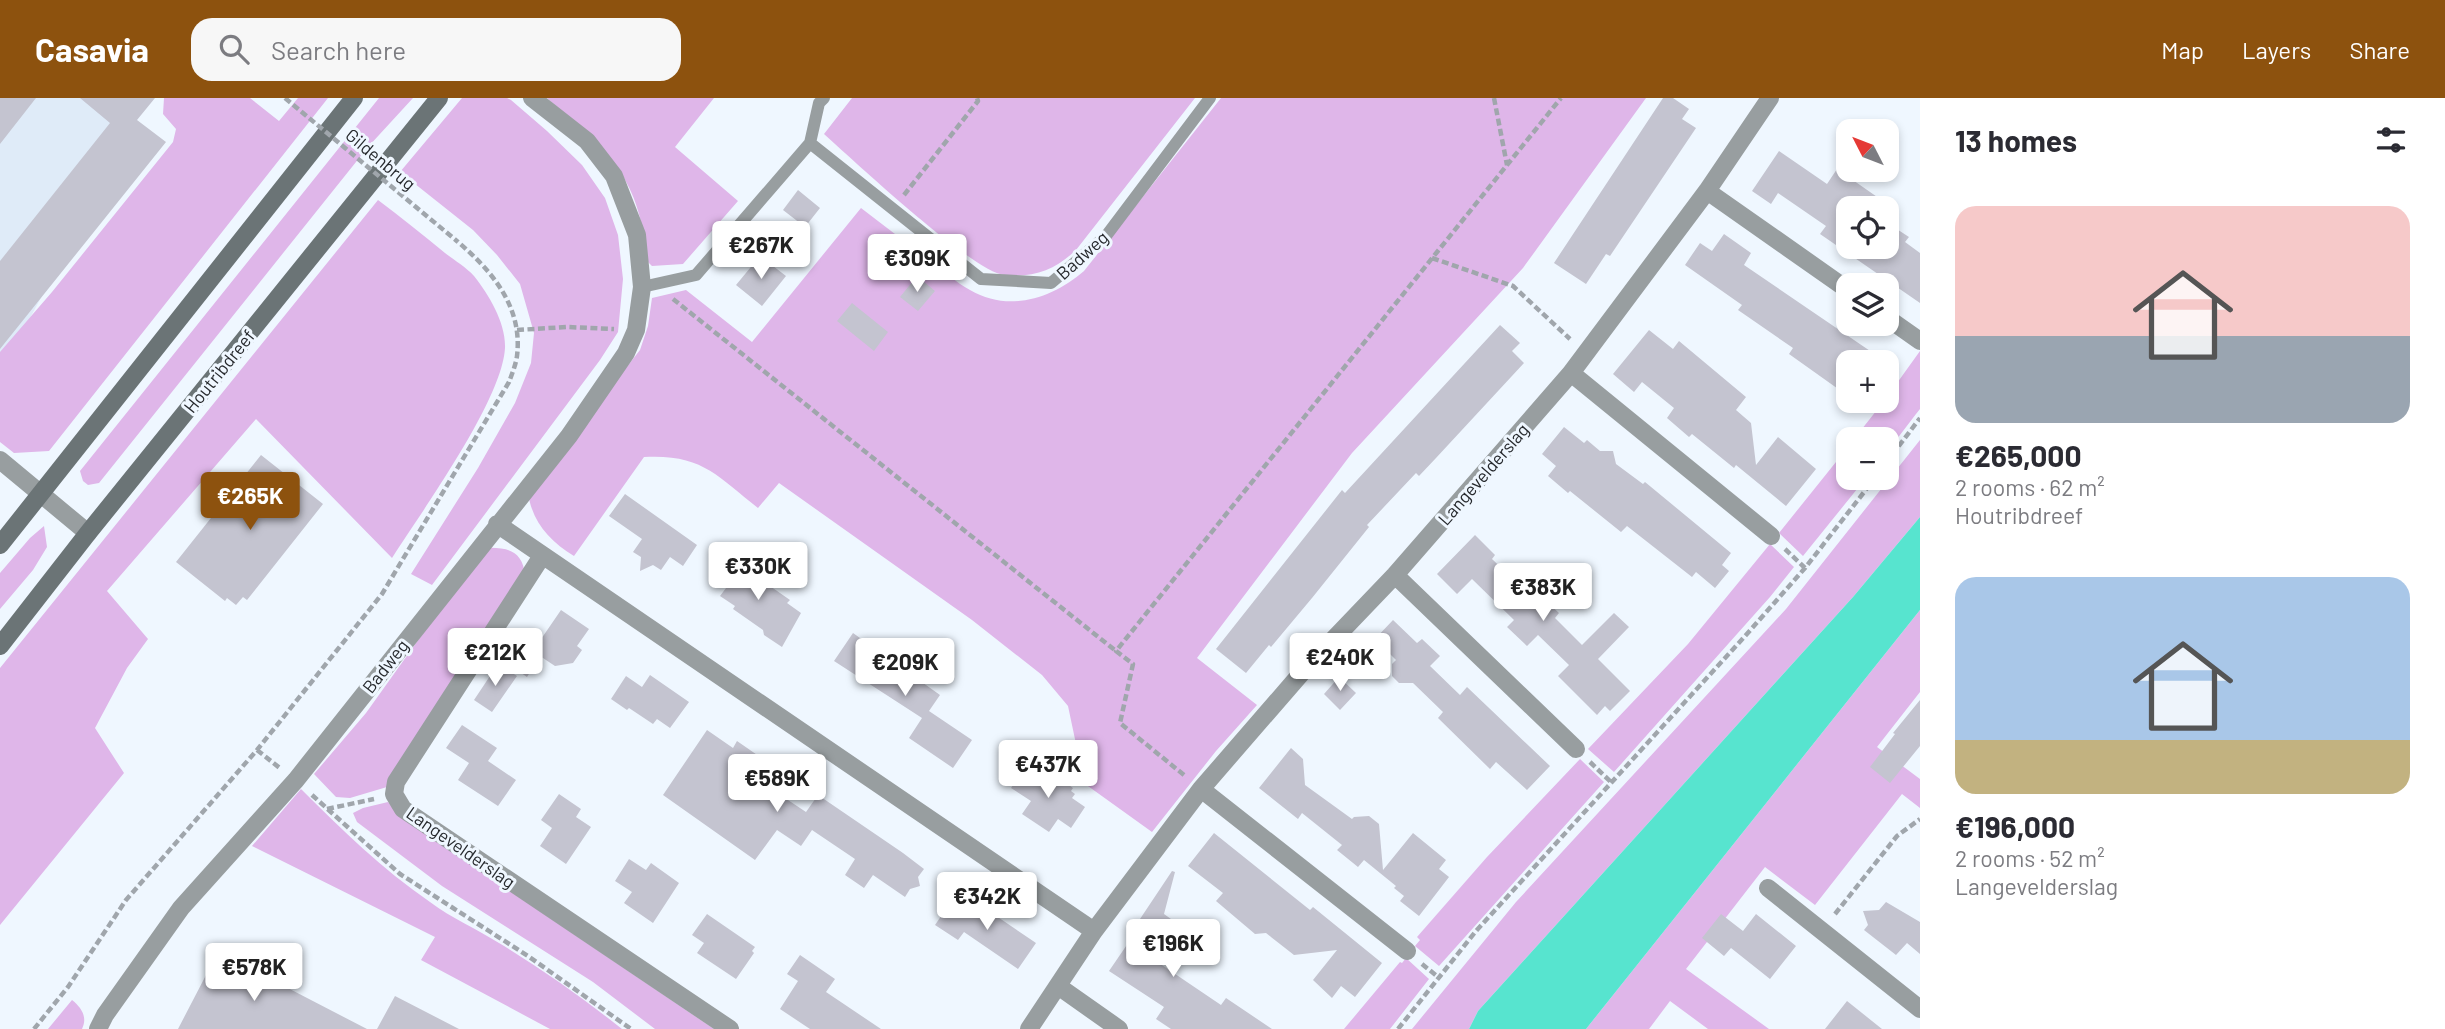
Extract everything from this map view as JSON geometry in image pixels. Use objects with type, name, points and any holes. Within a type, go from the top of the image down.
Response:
[{"type":"main road","points":[[0,545],[354,98]]},
{"type":"main road","name":"Houtribdreef","points":[[0,646],[439,98]]},
{"type":"street","name":"Badweg","points":[[98,1029],[105,1015],[181,908],[296,780],[569,436],[626,354],[636,330],[648,286],[637,235],[614,176],[587,141],[532,98]]},
{"type":"street","name":"Langevelderslag","points":[[1030,1029],[1094,931],[1201,789],[1305,669],[1395,575],[1571,373],[1706,191],[1770,98]]},
{"type":"street","points":[[1706,191],[1836,282]]},
{"type":"street","points":[[1899,326],[1920,341]]},
{"type":"street","points":[[1571,373],[1771,536]]},
{"type":"street","points":[[0,460],[88,533]]},
{"type":"street","points":[[497,524],[1094,931]]},
{"type":"street","name":"Langevelderslag","points":[[542,556],[396,782],[394,794],[403,809],[730,1029]]},
{"type":"street","points":[[1395,575],[1576,749]]},
{"type":"street","points":[[1201,789],[1407,951]]},
{"type":"street","points":[[1768,888],[1920,1009]]},
{"type":"street","points":[[1058,986],[1119,1029]]},
{"type":"lane","points":[[648,286],[696,275],[810,143],[819,103],[824,98]]},
{"type":"lane","name":"Badweg","points":[[810,143],[981,279],[1051,283],[1106,236],[1210,98]]},
{"type":"path","name":"Gildenbrug","points":[[285,98],[485,265],[506,294],[517,330]]},
{"type":"path","points":[[901,199],[978,101],[977,98]]},
{"type":"path","points":[[1494,98],[1507,165]]},
{"type":"path","points":[[1116,651],[1561,98]]},
{"type":"path","points":[[1432,258],[1513,286],[1585,354]]},
{"type":"path","points":[[648,286],[1133,664],[1121,723],[1201,789]]},
{"type":"path","points":[[34,1029],[68,986],[126,900],[257,750],[383,594],[509,382],[517,357],[517,330],[567,327],[636,330]]},
{"type":"path","points":[[1899,446],[1920,418]]},
{"type":"path","points":[[1398,1029],[1476,931],[1805,568],[1866,490]]},
{"type":"path","points":[[1576,749],[1612,783]]},
{"type":"path","points":[[257,750],[296,780],[400,874],[528,956],[631,1029]]},
{"type":"path","points":[[327,809],[394,794]]},
{"type":"path","points":[[1822,931],[1897,836],[1920,819]]},
{"type":"shaded area","points":[[0,98],[148,98],[0,374]]},
{"type":"shaded area","points":[[164,98],[250,98],[279,121],[298,98],[328,98],[49,451],[14,453],[0,442],[0,352],[173,142],[176,129],[163,114]]},
{"type":"shaded area","points":[[379,98],[413,98],[368,147],[99,483],[88,485],[83,481],[80,471]]},
{"type":"shaded area","points":[[462,98],[511,100],[582,165],[605,198],[618,235],[623,279],[618,332],[432,585],[411,574],[478,468],[515,403],[531,363],[534,333],[520,284],[497,255],[473,230],[400,172]]},
{"type":"shaded area","points":[[547,98],[714,98],[675,147],[738,201],[683,264],[652,266],[646,260],[637,206],[617,167],[587,134]]},
{"type":"shaded area","points":[[852,98],[1195,98],[1076,250],[1060,263],[1043,271],[1015,276],[989,269],[941,236],[824,134]]},
{"type":"shaded area","points":[[1221,98],[1646,98],[1523,268],[1352,453],[1197,658],[1257,705],[1216,751],[1152,832],[1074,776],[1076,744],[1068,706],[1042,675],[972,620],[779,483],[758,508],[719,477],[694,463],[664,457],[644,457],[574,556],[550,537],[533,513],[528,493],[640,350],[648,326],[652,298],[686,290],[752,342],[861,208],[970,290],[1000,301],[1045,295],[1072,281],[1084,271]]},
{"type":"shaded area","points":[[378,200],[471,273],[496,310],[503,329],[505,348],[501,370],[476,425],[392,558],[256,419],[107,591],[148,639],[127,668],[95,728],[124,773],[0,925],[0,668]]},
{"type":"shaded area","points":[[1920,351],[1920,409],[1899,436],[1899,427],[1863,427],[1875,413],[1899,413],[1899,380]]},
{"type":"shaded area","points":[[1920,440],[1920,517],[1853,597],[1478,1011],[1469,1029],[1412,1029],[1516,902],[1786,609],[1880,490],[1899,490],[1899,466]]},
{"type":"shaded area","points":[[1836,462],[1836,490],[1856,490],[1803,556],[1779,533]]},
{"type":"shaded area","points":[[1920,517],[1920,610],[1586,1029],[1469,1029],[1478,1011],[1853,597]]},
{"type":"shaded area","points":[[44,526],[47,547],[33,570],[0,609],[0,573]]},
{"type":"shaded area","points":[[1770,544],[1794,567],[1614,772],[1588,749],[1688,644]]},
{"type":"shaded area","points":[[484,548],[500,548],[517,555],[524,567],[525,576],[387,787],[350,798],[336,797],[314,774],[366,713]]},
{"type":"shaded area","points":[[1920,610],[1920,692],[1877,747],[1920,779],[1920,808],[1902,794],[1815,905],[1765,867],[1686,969],[1769,1029],[1708,1029],[1670,1001],[1649,1029],[1586,1029]]},
{"type":"shaded area","points":[[1580,759],[1604,782],[1439,966],[1415,946],[1420,940],[1417,937],[1487,857]]},
{"type":"shaded area","points":[[301,789],[363,848],[412,889],[547,973],[622,1029],[550,1029],[421,960],[435,937],[252,846]]},
{"type":"shaded area","points":[[388,802],[402,818],[714,1029],[655,1029],[593,982],[442,886],[357,822],[353,813]]},
{"type":"shaded area","points":[[1406,958],[1429,979],[1390,1029],[1344,1029],[1400,962]]},
{"type":"shaded area","points":[[72,1000],[83,1013],[82,1029],[48,1029]]},
{"type":"building","points":[[0,98],[36,98],[0,144]]},
{"type":"building","points":[[80,98],[155,98],[137,120],[166,142],[0,349],[0,261],[110,123]]},
{"type":"building","points":[[1663,98],[1673,98],[1689,109],[1682,119],[1696,128],[1610,256],[1606,254],[1586,284],[1554,263]]},
{"type":"building","points":[[1779,151],[1827,184],[1836,170],[1836,182],[1856,182],[1876,196],[1836,196],[1836,245],[1820,234],[1826,226],[1778,193],[1771,204],[1752,191]]},
{"type":"building","points":[[798,190],[820,208],[805,227],[783,210]]},
{"type":"building","points":[[1899,230],[1909,237],[1905,242],[1920,253],[1920,303],[1899,289],[1899,273],[1877,273],[1856,259],[1899,259]]},
{"type":"building","points":[[1724,234],[1751,253],[1744,265],[1836,328],[1836,336],[1848,336],[1869,350],[1836,350],[1836,387],[1789,354],[1793,348],[1738,310],[1742,305],[1685,265],[1700,243],[1712,251]]},
{"type":"building","points":[[760,256],[786,276],[762,306],[736,285]]},
{"type":"building","points":[[917,276],[935,291],[918,311],[900,297]]},
{"type":"building","points":[[852,303],[888,332],[874,351],[837,321]]},
{"type":"building","points":[[1500,325],[1520,343],[1512,351],[1524,363],[1419,476],[1416,473],[1367,525],[1369,527],[1312,598],[1246,673],[1216,649],[1342,490],[1345,493]]},
{"type":"building","points":[[1649,330],[1673,349],[1679,341],[1746,397],[1736,410],[1751,423],[1756,465],[1778,437],[1816,469],[1786,506],[1736,465],[1734,468],[1692,434],[1689,437],[1667,418],[1674,408],[1642,382],[1634,392],[1613,374]]},
{"type":"building","points":[[1564,427],[1584,443],[1587,440],[1600,451],[1613,451],[1616,464],[1643,484],[1645,482],[1731,553],[1722,565],[1729,571],[1715,588],[1696,572],[1692,577],[1627,526],[1621,532],[1548,476],[1556,466],[1542,454]]},
{"type":"building","points":[[261,455],[323,504],[247,600],[243,597],[236,605],[227,598],[225,601],[176,562]]},
{"type":"building","points":[[625,494],[697,545],[683,566],[670,557],[661,570],[653,565],[640,571],[641,557],[633,552],[642,539],[609,516]]},
{"type":"building","points":[[1475,535],[1495,555],[1492,559],[1523,589],[1540,571],[1560,590],[1547,602],[1559,613],[1555,618],[1582,645],[1614,613],[1629,627],[1598,659],[1630,691],[1610,711],[1605,706],[1597,715],[1558,676],[1569,665],[1538,635],[1527,646],[1507,627],[1514,620],[1472,579],[1457,594],[1437,574]]},
{"type":"building","points":[[727,556],[790,600],[787,603],[801,613],[782,647],[764,635],[763,630],[733,609],[735,606],[720,596],[729,584],[715,574]]},
{"type":"building","points":[[561,610],[589,629],[577,646],[582,650],[573,663],[555,666],[540,656],[527,677],[508,664],[525,637],[537,645]]},
{"type":"building","points":[[1393,620],[1417,643],[1422,639],[1440,656],[1430,666],[1460,695],[1467,687],[1550,766],[1527,790],[1496,762],[1490,769],[1438,718],[1443,712],[1413,683],[1399,683],[1392,676],[1392,664],[1396,660],[1375,639]]},
{"type":"building","points":[[853,633],[940,695],[929,711],[972,740],[953,768],[909,738],[922,718],[834,661]]},
{"type":"building","points":[[498,664],[517,676],[492,712],[474,700]]},
{"type":"building","points":[[650,675],[689,702],[670,728],[657,719],[653,724],[611,699],[626,676],[642,687]]},
{"type":"building","points":[[1339,677],[1356,693],[1340,710],[1324,694]]},
{"type":"building","points":[[1920,700],[1920,746],[1890,783],[1870,767]]},
{"type":"building","points":[[462,725],[497,748],[488,761],[516,780],[498,806],[458,780],[469,763],[446,748]]},
{"type":"building","points":[[707,730],[733,748],[737,741],[763,759],[766,769],[758,780],[806,812],[818,795],[903,853],[924,869],[918,877],[920,886],[910,889],[905,897],[873,875],[864,888],[845,875],[855,859],[812,830],[801,846],[777,830],[755,860],[663,795]]},
{"type":"building","points":[[1291,748],[1303,759],[1305,785],[1352,819],[1369,816],[1379,824],[1383,870],[1413,833],[1446,860],[1439,869],[1449,877],[1419,916],[1400,901],[1404,896],[1394,888],[1396,886],[1364,860],[1358,867],[1337,850],[1342,845],[1302,813],[1298,819],[1259,788]]},
{"type":"building","points":[[1026,767],[1045,780],[1048,775],[1052,778],[1054,775],[1073,788],[1071,791],[1075,794],[1072,798],[1085,807],[1071,828],[1058,819],[1049,832],[1022,814],[1031,801],[1011,788]]},
{"type":"building","points":[[559,794],[581,809],[576,817],[591,827],[566,864],[540,846],[552,828],[541,820]]},
{"type":"building","points":[[1214,833],[1310,910],[1313,907],[1382,963],[1355,997],[1341,986],[1332,998],[1313,980],[1337,950],[1294,955],[1266,933],[1255,934],[1216,901],[1223,893],[1188,866]]},
{"type":"building","points":[[629,859],[646,870],[651,863],[679,883],[653,923],[624,903],[632,892],[615,881]]},
{"type":"building","points":[[1172,871],[1175,872],[1164,914],[1171,919],[1154,944],[1157,946],[1150,957],[1221,1005],[1226,998],[1272,1029],[1171,1029],[1156,1019],[1164,1007],[1109,971]]},
{"type":"building","points":[[952,900],[974,914],[980,905],[1036,943],[1018,969],[964,932],[958,940],[935,925]]},
{"type":"building","points":[[1886,902],[1920,922],[1920,954],[1907,943],[1896,955],[1864,930],[1868,925],[1863,911],[1879,910]]},
{"type":"building","points":[[707,914],[755,947],[752,951],[754,953],[736,979],[697,953],[704,943],[692,935]]},
{"type":"building","points":[[1721,914],[1743,931],[1756,914],[1796,946],[1770,979],[1731,948],[1724,956],[1702,938]]},
{"type":"building","points":[[218,952],[367,1029],[178,1029]]},
{"type":"building","points":[[800,955],[835,979],[826,992],[881,1029],[810,1029],[780,1009],[798,981],[787,974]]},
{"type":"building","points":[[395,996],[459,1029],[377,1029]]},
{"type":"building","points":[[1847,1001],[1882,1029],[1825,1029]]}]
